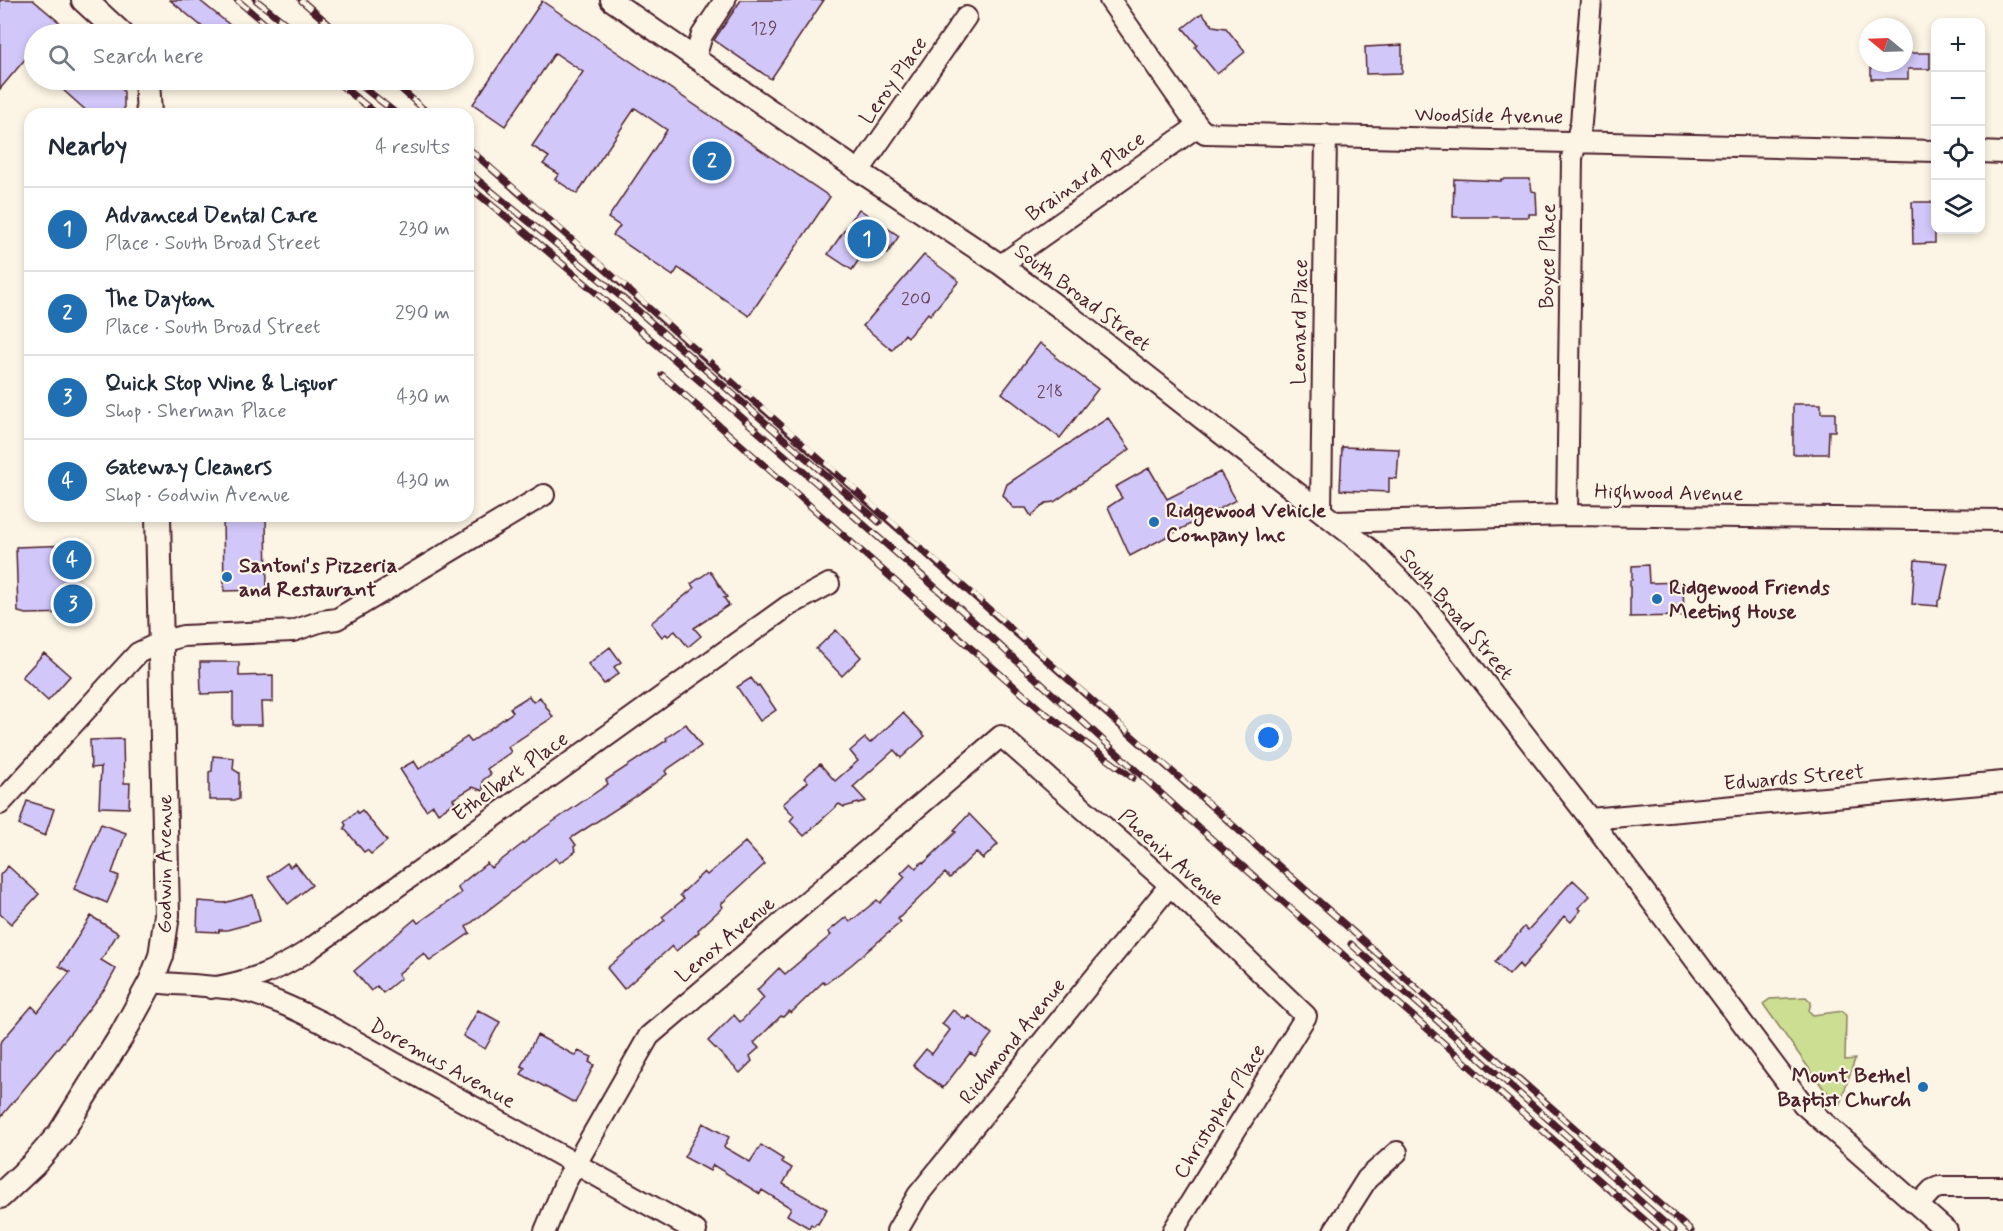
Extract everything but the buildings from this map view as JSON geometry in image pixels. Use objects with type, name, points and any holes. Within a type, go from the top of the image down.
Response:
[{"type":"main road","points":[[84,0],[110,24]]},
{"type":"main road","points":[[148,90],[149,108]]},
{"type":"main road","name":"Godwin Avenue","points":[[0,1196],[33,1166],[60,1134],[122,1035],[151,982],[161,956],[167,915],[158,522]]},
{"type":"street","name":"South Broad Street","points":[[611,0],[859,171],[1001,265],[1082,325],[1373,552],[1425,606],[1590,819],[1803,1104],[1947,1231]]},
{"type":"street","points":[[695,58],[702,35],[725,0]]},
{"type":"street","points":[[1110,0],[1198,126]]},
{"type":"street","name":"Boyce Place","points":[[1567,515],[1572,158],[1581,123],[1591,0]]},
{"type":"street","name":"Leroy Place","points":[[859,171],[966,17]]},
{"type":"street","name":"Woodside Avenue","points":[[1198,126],[1204,133],[1931,151]]},
{"type":"street","name":"Brainard Place","points":[[1001,265],[1198,126]]},
{"type":"street","name":"Leonard Place","points":[[1326,135],[1328,516]]},
{"type":"street","points":[[1985,152],[2003,153]]},
{"type":"street","points":[[0,804],[138,653],[161,642],[183,636],[293,631],[322,621],[337,620],[544,495]]},
{"type":"street","name":"Highwood Avenue","points":[[1328,516],[1567,515],[2003,520]]},
{"type":"street","name":"Ethelbert Place","points":[[211,988],[244,982],[261,976],[283,967],[306,952],[788,606],[829,584]]},
{"type":"street","name":"Phoenix Avenue","points":[[1001,736],[1170,885],[1306,1016]]},
{"type":"street","name":"Lenox Avenue","points":[[545,1231],[565,1183],[649,1036],[1001,736]]},
{"type":"street","name":"Edwards Street","points":[[1590,819],[2003,782]]},
{"type":"street","name":"Richmond Avenue","points":[[897,1231],[918,1195],[1170,885]]},
{"type":"street","name":"Doremus Avenue","points":[[151,982],[238,990],[261,996],[313,1018],[696,1231]]},
{"type":"street","name":"Christopher Place","points":[[1173,1231],[1306,1016]]},
{"type":"street","points":[[1334,1231],[1367,1179],[1397,1152]]},
{"type":"street","points":[[1918,1205],[1939,1186],[2003,1188]]},
{"type":"green space","points":[[1806,997],[1811,1002],[1809,1011],[1813,1015],[1843,1011],[1846,1016],[1845,1060],[1855,1059],[1840,1104],[1823,1088],[1763,1004],[1770,999]]},
{"type":"railway","points":[[237,0],[265,24]]},
{"type":"railway","points":[[256,0],[286,24]]},
{"type":"railway","points":[[301,0],[329,24]]},
{"type":"railway","points":[[347,90],[369,108]]},
{"type":"railway","points":[[367,90],[389,108]]},
{"type":"railway","points":[[402,90],[422,108]]},
{"type":"railway","points":[[474,153],[1691,1231]]},
{"type":"railway","points":[[474,177],[636,309],[879,522]]},
{"type":"railway","points":[[474,191],[715,394],[960,609],[1189,819],[1657,1231]]},
{"type":"railway","points":[[662,375],[1041,710],[1133,778]]},
{"type":"railway","points":[[1351,944],[1674,1231]]},
{"type":"place","name":"The Dayton","points":[[712,161]]},
{"type":"place","name":"Advanced Dental Care","points":[[867,239]]},
{"type":"place","name":"Ridgewood Vehicle Company Inc","points":[[1154,522]]},
{"type":"place","name":"Gateway Cleaners","points":[[72,560]]},
{"type":"place","name":"Santoni's Pizzeria and Restaurant","points":[[227,577]]},
{"type":"place","name":"Ridgewood Friends Meeting House","points":[[1657,599]]},
{"type":"place","name":"Quick Stop Wine & Liquor","points":[[73,604]]},
{"type":"place","name":"Mount Bethel Baptist Church","points":[[1923,1087]]}]
